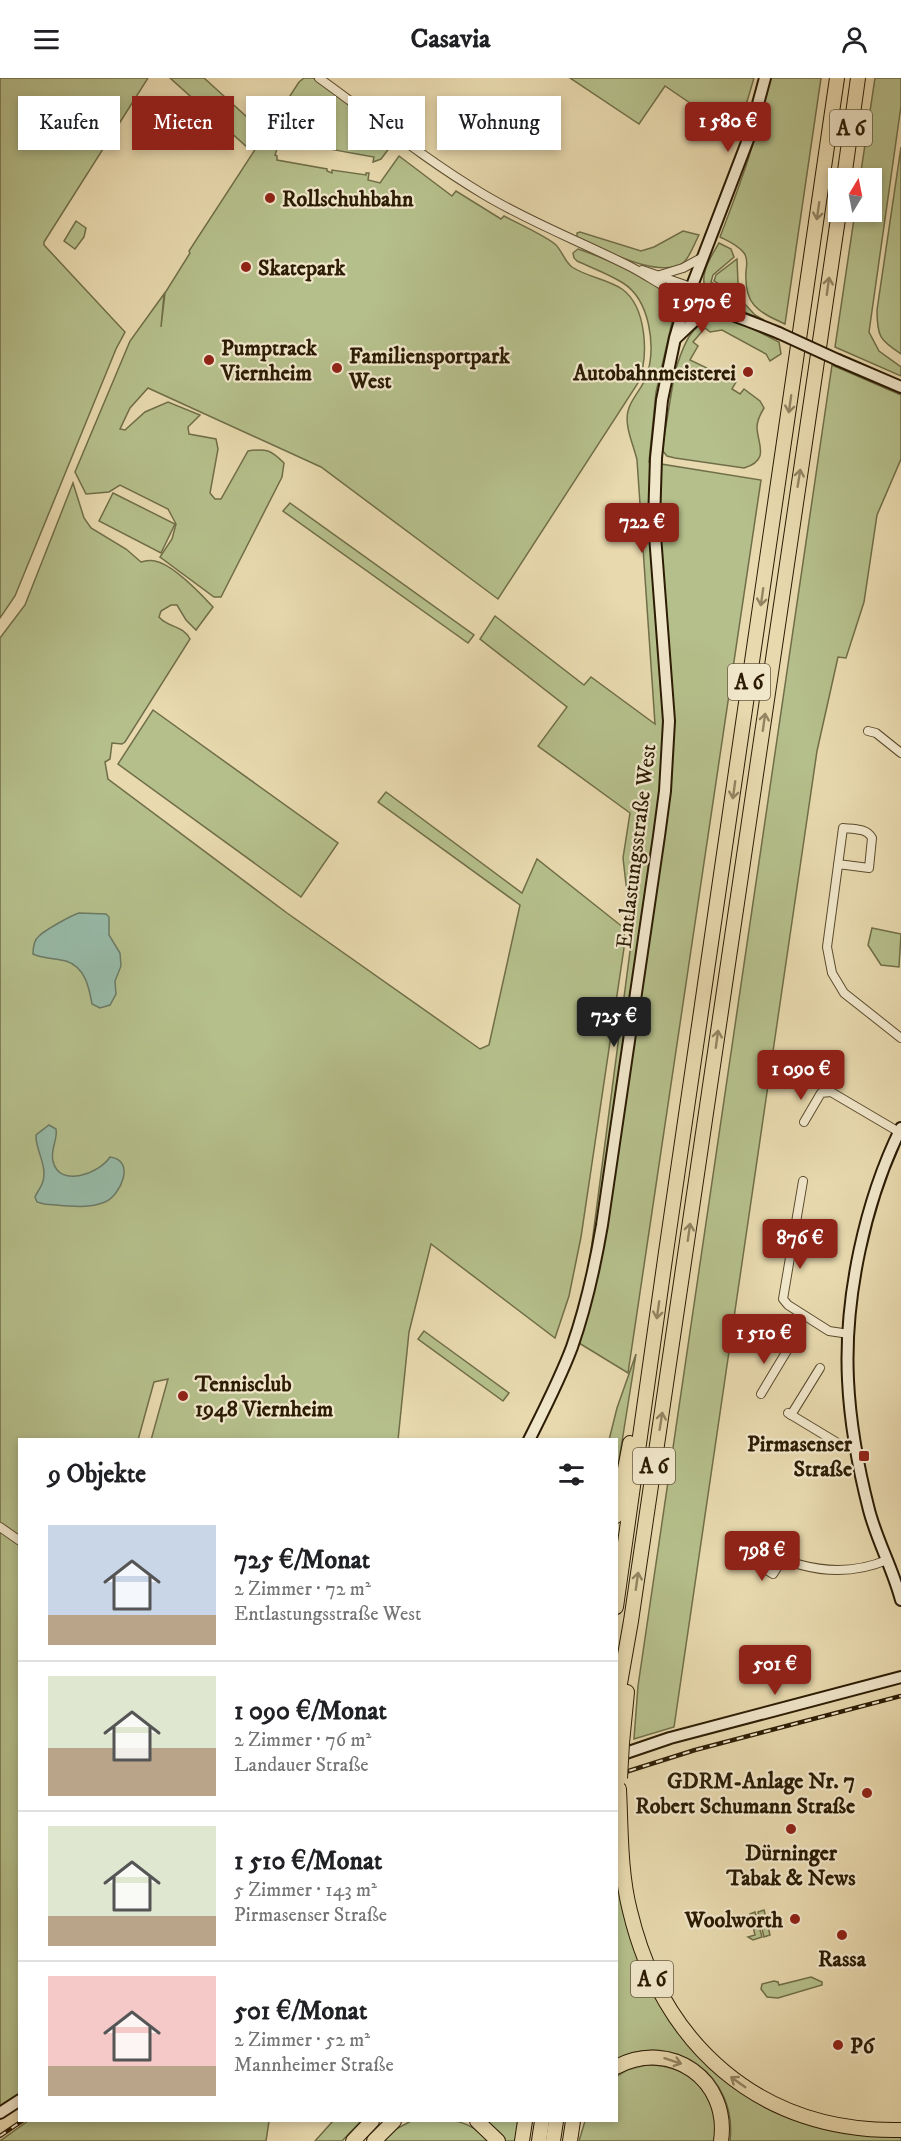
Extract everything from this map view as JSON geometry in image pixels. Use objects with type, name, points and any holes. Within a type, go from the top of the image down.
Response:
[{"type":"highway","name":"A 6","points":[[618,1592],[837,78]]},
{"type":"highway","name":"A 6","points":[[845,168],[858,78]]},
{"type":"highway","name":"A 6","points":[[618,1695],[631,1621],[838,222]]},
{"type":"highway","points":[[618,1506],[634,1425],[646,1387]]},
{"type":"highway","name":"A 6","points":[[618,1793],[631,1621]]},
{"type":"highway","name":"A 6","points":[[619,1784],[623,1870],[629,1910],[651,1978],[667,2007],[687,2035],[725,2073],[768,2101],[808,2117],[841,2125],[901,2130]]},
{"type":"highway","points":[[618,2066],[648,2057],[666,2058],[691,2069],[704,2079],[714,2092],[722,2119],[721,2141]]},
{"type":"highway","points":[[353,2141],[371,2122]]},
{"type":"highway","points":[[374,2141],[393,2122]]},
{"type":"highway","points":[[478,2122],[498,2141]]},
{"type":"highway","points":[[522,2141],[525,2122]]},
{"type":"highway","points":[[539,2141],[542,2122]]},
{"type":"highway","points":[[553,2141],[556,2122]]},
{"type":"main road","name":"Entlastungsstraße West","points":[[530,1438],[572,1347],[594,1271],[660,836],[669,721],[654,522],[656,458],[662,400],[675,339],[687,298],[749,137],[765,78]]},
{"type":"main road","points":[[691,287],[744,318]]},
{"type":"main road","points":[[687,298],[744,318],[901,387]]},
{"type":"main road","points":[[675,339],[696,320],[717,310]]},
{"type":"main road","points":[[900,1130],[876,1188],[867,1220],[852,1299],[848,1379],[854,1446],[870,1513],[887,1560],[897,1575],[901,1600]]},
{"type":"main road","points":[[618,1755],[670,1738],[901,1677]]},
{"type":"main road","points":[[0,2113],[18,2101]]},
{"type":"street","points":[[319,78],[451,174],[484,195],[546,229],[631,268],[687,298]]},
{"type":"street","points":[[660,275],[683,268],[703,257]]},
{"type":"street","points":[[631,268],[660,275],[691,287]]},
{"type":"street","points":[[868,731],[876,733],[901,753]]},
{"type":"street","points":[[838,864],[869,868],[872,838],[870,834],[866,831],[843,828],[838,864],[827,947],[832,973],[844,993],[901,1038]]},
{"type":"street","points":[[804,1122],[821,1093],[831,1092],[900,1130]]},
{"type":"street","points":[[803,1181],[783,1299],[788,1305],[828,1331],[849,1334]]},
{"type":"street","points":[[761,1394],[788,1349]]},
{"type":"street","points":[[820,1368],[790,1414],[841,1445],[854,1446]]},
{"type":"street","points":[[0,1527],[18,1540]]},
{"type":"street","points":[[782,1560],[810,1568],[828,1570],[871,1566],[887,1560]]},
{"type":"green space","points":[[0,78],[148,78],[137,96],[132,96],[132,103],[120,122],[120,96],[18,96],[18,150],[102,150],[44,245],[125,332],[15,596],[0,618]]},
{"type":"green space","points":[[170,78],[204,78],[224,96],[190,96]]},
{"type":"green space","name":"Familiensportpark West","points":[[304,78],[313,78],[348,103],[348,150],[388,150],[381,159],[373,162],[374,157],[335,150],[336,96],[290,96]]},
{"type":"green space","points":[[570,78],[754,78],[737,135],[665,86],[639,124]]},
{"type":"green space","points":[[770,78],[821,78],[785,324],[754,305],[747,292],[745,255],[736,245],[720,237],[748,159]]},
{"type":"green space","points":[[875,78],[901,78],[901,106],[869,332],[879,351],[901,367],[901,376],[835,347],[854,222],[882,222],[882,168],[862,168]]},
{"type":"green space","points":[[234,105],[246,116],[246,146],[234,135]]},
{"type":"green space","points":[[901,147],[901,354],[881,337],[877,310]]},
{"type":"green space","name":"Familiensportpark West","points":[[255,150],[277,150],[275,155],[277,160],[327,169],[332,173],[332,170],[366,175],[369,173],[368,180],[380,183],[399,156],[452,196],[456,191],[501,219],[504,216],[546,238],[556,245],[572,267],[622,289],[637,308],[644,333],[644,360],[638,383],[498,599],[321,467],[148,388],[130,408],[120,429],[125,430],[145,412],[168,402],[200,415],[188,427],[189,434],[216,439],[218,449],[210,493],[215,499],[221,499],[248,451],[268,451],[284,463],[282,477],[221,597],[214,597],[160,557],[172,539],[176,524],[168,509],[120,485],[109,492],[86,494],[75,472],[130,341],[164,294],[161,327],[165,293],[190,253],[189,251]]},
{"type":"green space","points":[[76,221],[86,228],[84,237],[75,249],[64,241]]},
{"type":"green space","points":[[683,231],[699,235],[690,254],[683,263],[660,268],[617,256],[577,237],[577,233],[580,232],[641,251],[654,247]]},
{"type":"green space","points":[[719,243],[731,249],[734,257],[713,275],[711,282],[744,303],[755,315],[764,320],[730,305],[707,289],[704,283],[705,273],[708,262]]},
{"type":"green space","points":[[578,249],[644,278],[674,301],[672,322],[656,392],[649,462],[761,480],[628,1373],[579,1343],[632,936],[623,858],[630,813],[538,746],[567,707],[480,639],[495,616],[584,685],[591,677],[655,724],[637,460],[627,417],[634,397],[647,375],[650,363],[648,324],[645,312],[632,291],[618,280],[577,261],[573,253]]},
{"type":"green space","points":[[737,259],[741,298],[714,281],[716,275]]},
{"type":"green space","points":[[712,318],[739,323],[779,342],[781,354],[770,361],[766,354],[722,330],[710,332],[705,328],[693,342],[698,346],[690,360],[736,382],[732,389],[740,394],[744,389],[760,401],[764,408],[757,424],[760,456],[752,465],[744,468],[675,458],[667,456],[662,450],[675,371],[681,354],[697,327]]},
{"type":"green space","points":[[832,365],[901,395],[901,459],[877,515],[864,602],[846,658],[838,657],[817,751],[674,1727],[634,1739],[638,1686]]},
{"type":"green space","points":[[73,483],[84,518],[91,528],[126,549],[141,562],[155,561],[170,568],[186,580],[213,607],[196,630],[186,620],[177,605],[171,605],[161,611],[159,617],[163,621],[183,631],[190,639],[125,742],[112,743],[110,759],[105,762],[108,779],[287,913],[480,1049],[489,1045],[520,905],[378,802],[386,792],[522,893],[537,859],[624,928],[624,948],[581,1237],[569,1296],[555,1338],[431,1244],[409,1332],[398,1438],[152,1438],[168,1379],[154,1382],[139,1438],[18,1438],[18,2094],[0,2106],[0,638],[25,605]]},
{"type":"green space","points":[[113,493],[175,524],[161,553],[99,521]]},
{"type":"green space","points":[[290,503],[474,635],[468,643],[283,511]]},
{"type":"green space","points":[[153,710],[338,843],[301,897],[118,764]]},
{"type":"green space","points":[[872,928],[901,934],[899,967],[881,965],[868,945]]},
{"type":"green space","points":[[424,1331],[509,1393],[503,1401],[418,1339]]},
{"type":"green space","points":[[636,1354],[618,1467],[618,1438],[610,1438],[617,1408]]},
{"type":"green space","points":[[618,1872],[660,2003],[769,2106],[901,2134],[901,2141],[730,2141],[730,2118],[724,2097],[713,2079],[698,2065],[680,2055],[660,2051],[639,2052],[618,2059]]},
{"type":"green space","points":[[764,1910],[770,1935],[764,1937],[758,1912]]},
{"type":"green space","points":[[755,1912],[762,1937],[753,1940],[748,1937],[755,1935],[750,1914]]},
{"type":"green space","points":[[811,1977],[822,1982],[822,1985],[778,1998],[767,1997],[761,1989],[762,1984],[774,1981],[779,1985]]},
{"type":"green space","points":[[646,2065],[662,2066],[689,2077],[707,2097],[713,2110],[716,2141],[579,2141],[585,2122],[618,2122],[618,2075],[627,2070]]},
{"type":"green space","points":[[27,2122],[269,2122],[266,2141],[0,2141]]},
{"type":"green space","points":[[332,2122],[360,2122],[342,2141],[315,2141]]},
{"type":"green space","points":[[409,2122],[458,2122],[471,2126],[489,2141],[384,2141],[396,2129]]},
{"type":"green space","points":[[485,2122],[519,2122],[516,2141],[502,2141]]},
{"type":"shaded area","points":[[79,913],[106,914],[109,917],[109,935],[120,953],[121,966],[115,981],[116,994],[110,1005],[100,1008],[92,1004],[87,985],[78,968],[66,961],[33,954],[34,944],[39,936]]},
{"type":"shaded area","points":[[49,1125],[56,1129],[52,1152],[53,1161],[57,1170],[63,1174],[80,1176],[89,1173],[110,1157],[122,1164],[123,1178],[111,1198],[98,1204],[83,1206],[37,1202],[35,1197],[42,1184],[44,1171],[36,1135]]},
{"type":"railway","points":[[618,1774],[695,1750],[901,1696]]},
{"type":"railway","points":[[0,2136],[21,2122]]},
{"type":"place","name":"Rollschuhbahn","points":[[270,198]]},
{"type":"place","name":"Skatepark","points":[[246,267]]},
{"type":"place","name":"Pumptrack Viernheim","points":[[209,360]]},
{"type":"place","name":"Familiensportpark West","points":[[337,368]]},
{"type":"place","name":"Autobahnmeisterei","points":[[748,372]]},
{"type":"place","name":"Tennisclub 1948 Viernheim","points":[[183,1396]]},
{"type":"place","name":"Pirmasenser Straße","points":[[864,1456]]},
{"type":"place","name":"GDRM-Anlage Nr. 7 Robert Schumann Straße","points":[[867,1793]]},
{"type":"place","name":"Dürninger Tabak & News","points":[[791,1829]]},
{"type":"place","name":"Woolworth","points":[[795,1919]]},
{"type":"place","name":"Rassa","points":[[842,1935]]},
{"type":"place","name":"P6","points":[[838,2045]]}]
